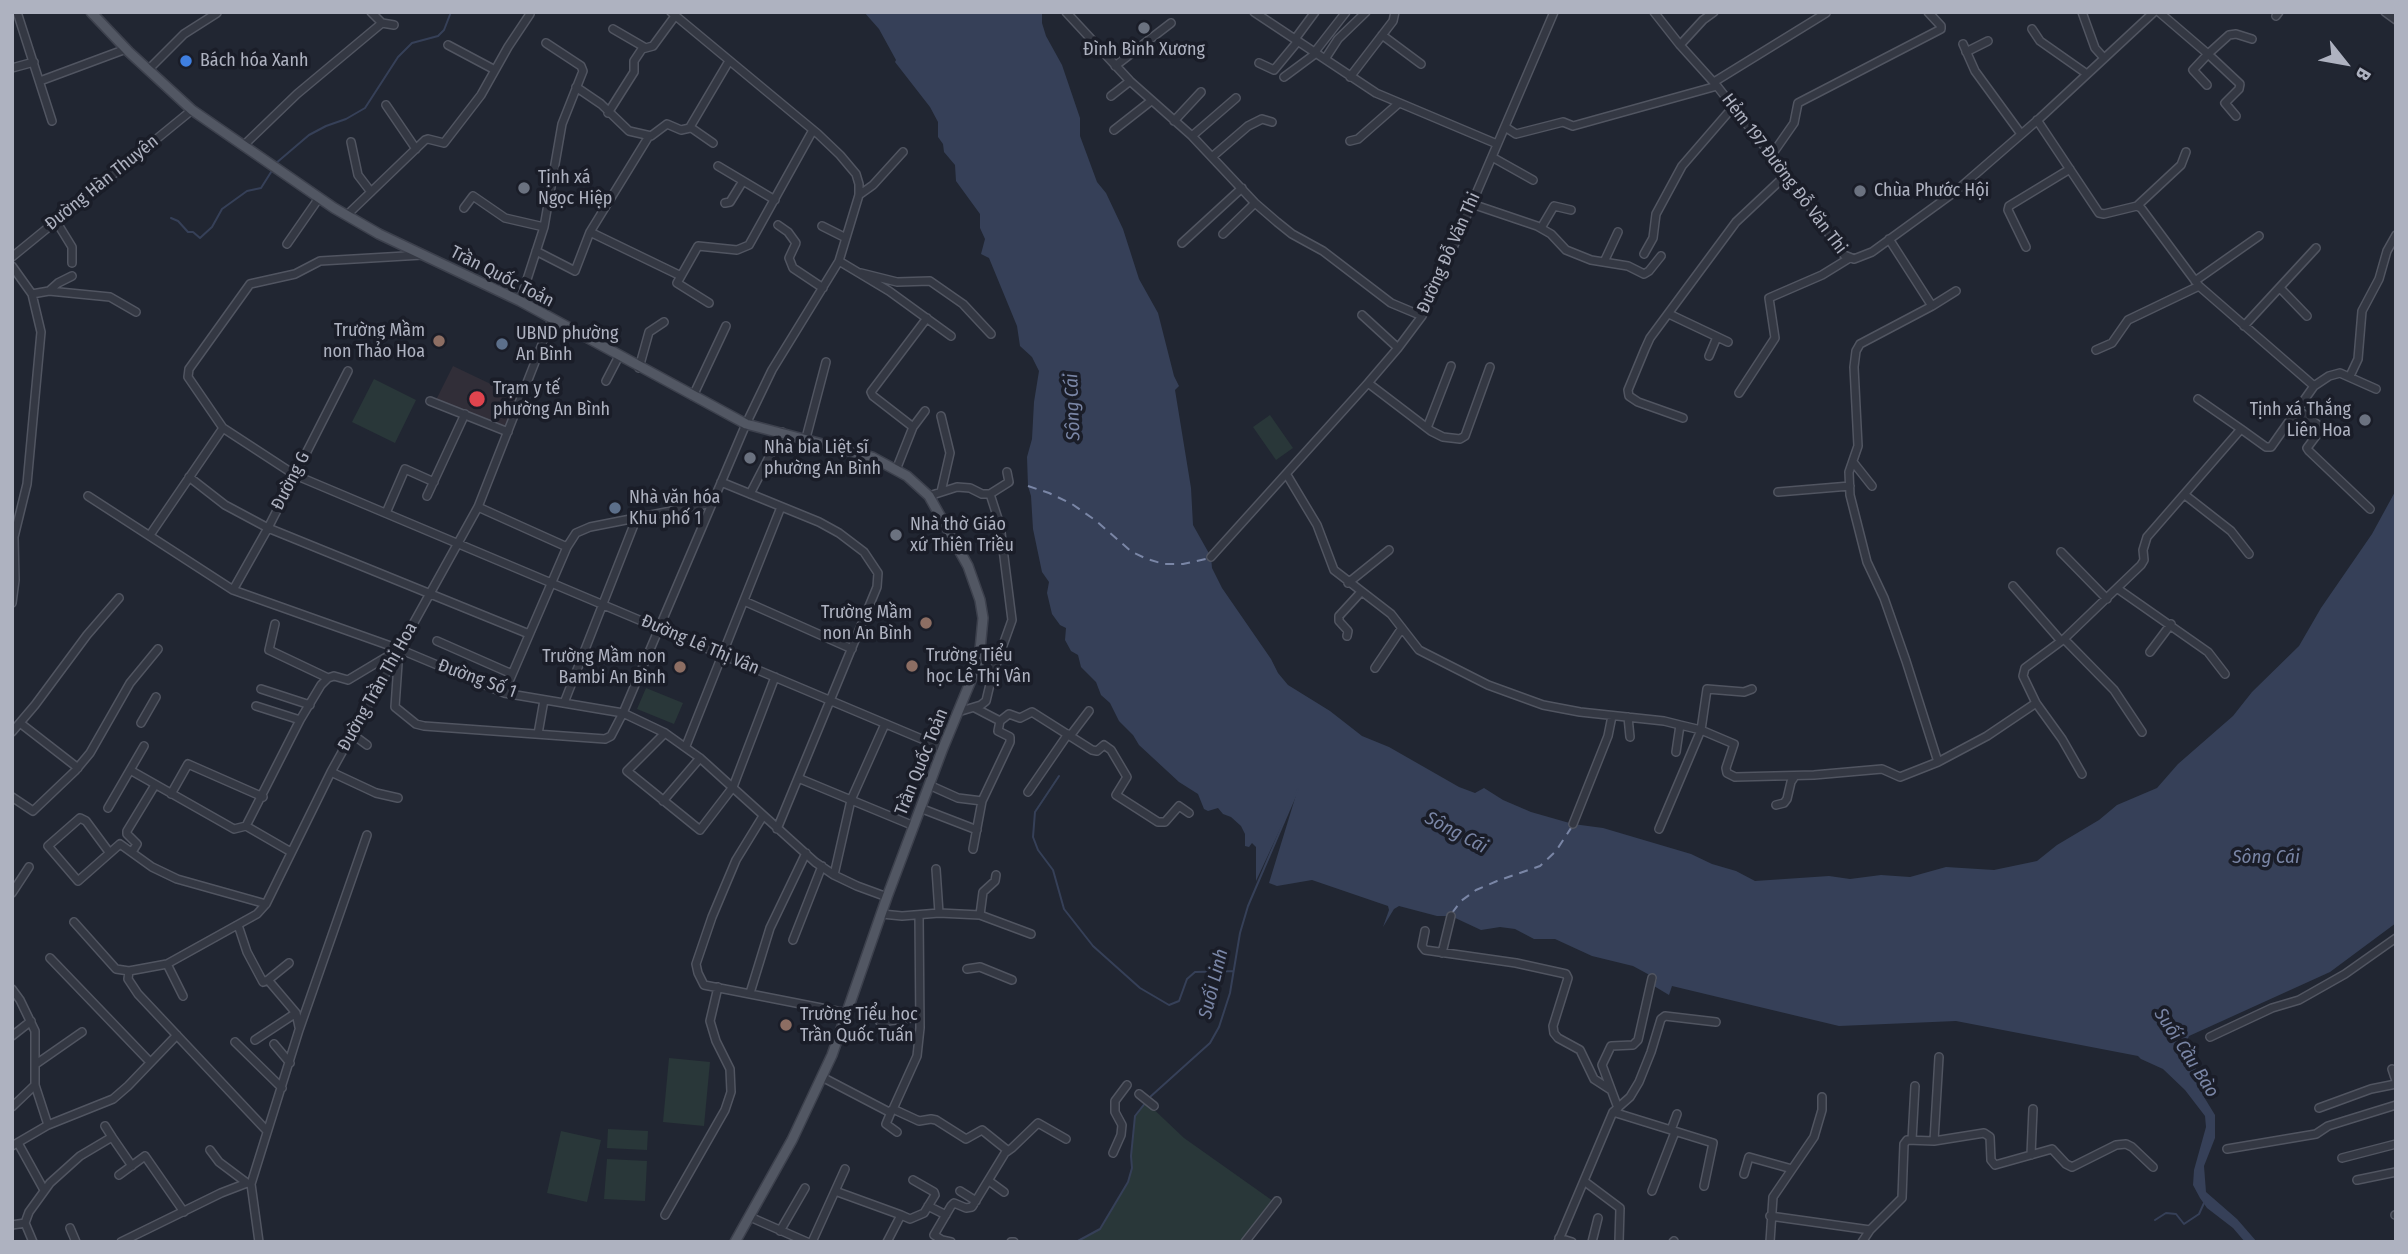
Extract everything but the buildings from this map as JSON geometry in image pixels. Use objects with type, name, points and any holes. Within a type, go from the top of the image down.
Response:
[{"type":"main road","name":"Trần Quốc Toản","points":[[91,12],[125,48],[192,110],[318,198],[347,215],[520,302],[746,424],[872,457],[907,476],[929,496],[968,566],[980,600],[983,618],[979,661],[920,808],[822,1077],[792,1140],[736,1242]]},
{"type":"street","points":[[17,12],[52,121]]},
{"type":"street","points":[[371,12],[382,23],[394,25]]},
{"type":"street","points":[[1066,12],[1115,66],[1192,136],[1255,203],[1292,234],[1323,251],[1391,303],[1422,316]]},
{"type":"street","points":[[1254,12],[1376,93],[1497,145]]},
{"type":"street","points":[[1259,63],[1274,70],[1315,12]]},
{"type":"street","points":[[1284,78],[1314,53],[1346,12]]},
{"type":"street","points":[[1325,60],[1338,39],[1366,12]]},
{"type":"street","points":[[1350,77],[1393,21],[1395,12]]},
{"type":"street","name":"Đường Đỗ Văn Thi","points":[[1211,557],[1368,383],[1422,316],[1554,12]]},
{"type":"street","name":"Hẻm 197 Đường Đỗ Văn Thi","points":[[1654,12],[1715,84],[1848,258],[1854,259],[1872,252],[1956,191],[2156,12]]},
{"type":"street","points":[[1680,45],[1714,12]]},
{"type":"street","points":[[1771,156],[1794,123],[1798,103],[1941,29],[1928,12]]},
{"type":"street","points":[[2082,12],[2095,48],[2104,58]]},
{"type":"street","points":[[2156,12],[2240,84],[2239,89],[2225,103],[2236,116]]},
{"type":"street","points":[[2385,12],[2396,20]]},
{"type":"street","points":[[148,70],[184,34],[217,13]]},
{"type":"street","points":[[1505,127],[1516,134],[1563,122],[1573,126],[1715,84],[1826,13]]},
{"type":"street","points":[[347,215],[428,139],[444,143],[481,95],[530,14]]},
{"type":"street","points":[[399,649],[395,707],[416,724],[605,740],[611,736],[746,424],[772,370],[839,261],[859,195],[856,174],[840,155],[673,14],[653,46],[644,47],[613,29]]},
{"type":"street","points":[[243,146],[297,94],[382,23]]},
{"type":"street","points":[[1115,66],[1171,23]]},
{"type":"street","points":[[2032,29],[2040,41],[2087,74]]},
{"type":"street","points":[[1382,35],[1421,65]]},
{"type":"street","points":[[2207,85],[2193,70],[2208,54],[2229,35],[2252,39]]},
{"type":"street","points":[[1988,41],[1965,48],[1975,71],[2021,134]]},
{"type":"street","points":[[520,302],[544,227],[558,139],[584,69],[545,43]]},
{"type":"street","points":[[448,45],[495,70]]},
{"type":"street","points":[[608,113],[634,72],[634,61],[644,47]]},
{"type":"street","points":[[40,81],[125,48]]},
{"type":"street","points":[[576,87],[601,104],[625,129],[649,136],[667,124],[681,131],[690,128],[729,61]]},
{"type":"street","points":[[12,68],[34,62]]},
{"type":"street","points":[[1111,96],[1130,81]]},
{"type":"street","points":[[1174,121],[1202,92]]},
{"type":"street","points":[[1192,136],[1236,98]]},
{"type":"street","points":[[1114,130],[1151,101]]},
{"type":"street","points":[[1350,141],[1367,133],[1399,103]]},
{"type":"street","points":[[386,105],[416,149]]},
{"type":"street","points":[[1644,254],[1653,237],[1656,214],[1682,166],[1733,107]]},
{"type":"street","name":"Đường Hàn Thuyên","points":[[12,257],[192,110]]},
{"type":"street","points":[[1212,157],[1248,126],[1262,119],[1272,122]]},
{"type":"street","points":[[2037,120],[2101,214],[2137,206],[2181,165],[2186,152]]},
{"type":"street","points":[[690,128],[713,143]]},
{"type":"street","points":[[709,303],[677,283],[698,246],[737,250],[749,245],[813,130]]},
{"type":"street","points":[[537,251],[575,271],[590,232],[649,136]]},
{"type":"street","points":[[351,142],[358,174],[371,192]]},
{"type":"street","points":[[859,195],[873,185],[903,152]]},
{"type":"street","points":[[1492,157],[1533,180]]},
{"type":"street","points":[[718,166],[775,200]]},
{"type":"street","points":[[2026,247],[2008,210],[2009,206],[2070,169]]},
{"type":"street","points":[[1683,418],[1638,402],[1629,396],[1628,390],[1650,338],[1736,222],[1786,175]]},
{"type":"street","points":[[726,203],[730,202],[743,181]]},
{"type":"street","points":[[1182,243],[1242,188]]},
{"type":"street","points":[[464,208],[473,196],[505,218],[544,227]]},
{"type":"street","points":[[287,244],[318,198]]},
{"type":"street","points":[[1223,234],[1255,203]]},
{"type":"street","points":[[1472,204],[1516,217],[1541,229],[1551,234],[1570,252],[1628,266],[1644,274],[1647,274],[1661,256]]},
{"type":"street","points":[[1541,229],[1554,206],[1570,210]]},
{"type":"street","points":[[2137,206],[2197,283],[2314,386]]},
{"type":"street","points":[[56,221],[72,247],[72,263]]},
{"type":"street","points":[[778,225],[788,232],[796,243],[789,258],[793,268],[823,288]]},
{"type":"street","points":[[822,226],[846,238]]},
{"type":"street","points":[[590,232],[681,276]]},
{"type":"street","points":[[1604,262],[1618,232]]},
{"type":"street","points":[[2350,376],[2358,359],[2362,311],[2379,279],[2387,251],[2396,235]]},
{"type":"street","points":[[2096,351],[2112,343],[2128,320],[2197,283],[2259,236]]},
{"type":"street","points":[[1889,239],[1932,306]]},
{"type":"street","points":[[2244,326],[2316,248]]},
{"type":"street","points":[[150,535],[223,428],[188,377],[190,369],[250,284],[295,274],[320,261],[424,255]]},
{"type":"street","points":[[1739,393],[1775,338],[1769,298],[1822,275],[1848,258]]},
{"type":"street","points":[[839,261],[861,273],[951,336]]},
{"type":"street","points":[[12,266],[32,294],[41,327],[27,484],[13,537],[12,603]]},
{"type":"street","points":[[861,273],[897,282],[930,281],[963,304],[991,334]]},
{"type":"street","points":[[49,291],[72,276]]},
{"type":"street","points":[[2280,288],[2308,316]]},
{"type":"street","points":[[32,294],[49,291],[110,297],[136,312]]},
{"type":"street","points":[[1938,762],[1884,598],[1867,562],[1858,529],[1849,472],[1858,446],[1854,366],[1860,344],[1956,291]]},
{"type":"street","points":[[1669,314],[1728,342]]},
{"type":"street","points":[[1362,315],[1398,348]]},
{"type":"street","points":[[913,427],[871,392],[927,318]]},
{"type":"street","name":"Đường Trần Thị Hoa","points":[[129,971],[167,964],[257,914],[265,904],[331,772],[478,507],[552,319]]},
{"type":"street","points":[[639,368],[649,332],[664,322]]},
{"type":"street","points":[[693,396],[726,326]]},
{"type":"street","points":[[1385,337],[1394,330]]},
{"type":"street","points":[[1710,356],[1717,337]]},
{"type":"street","points":[[606,381],[619,356]]},
{"type":"street","points":[[806,438],[826,362]]},
{"type":"street","points":[[1427,428],[1451,366]]},
{"type":"street","points":[[1368,383],[1427,428],[1454,440],[1465,436],[1490,367]]},
{"type":"street","name":"Đường G","points":[[233,590],[268,528],[348,371]]},
{"type":"street","points":[[2198,399],[2266,447],[2271,447],[2314,386],[2335,373],[2350,376],[2376,389]]},
{"type":"street","points":[[430,401],[508,432]]},
{"type":"street","points":[[2298,410],[2322,428],[2307,448],[2309,451],[2370,509]]},
{"type":"street","points":[[896,470],[913,427],[925,411]]},
{"type":"street","points":[[427,496],[465,414]]},
{"type":"street","points":[[941,416],[950,453],[941,492]]},
{"type":"street","name":"Đường Lê Thị Vân","points":[[223,428],[295,475],[943,748]]},
{"type":"street","points":[[2082,774],[2062,739],[2036,703],[2024,672],[2029,664],[2062,640],[2118,589],[2144,559],[2143,550],[2147,537],[2241,429]]},
{"type":"street","points":[[750,494],[782,432]]},
{"type":"street","points":[[1853,462],[1872,486]]},
{"type":"street","points":[[386,513],[405,469],[433,482]]},
{"type":"street","points":[[929,496],[957,487],[990,494],[1009,482],[1007,472]]},
{"type":"street","points":[[1287,475],[1317,525],[1334,570],[1391,614],[1419,650],[1488,685],[1543,705],[1701,730],[1734,744],[1726,768],[1727,773],[1735,776],[1795,776],[1882,769],[1900,777],[1938,762],[1987,736],[2036,703]]},
{"type":"street","points":[[189,477],[225,505],[268,528],[529,634]]},
{"type":"street","points":[[721,482],[818,522],[852,541],[864,552],[878,573],[877,587],[777,829]]},
{"type":"street","points":[[1778,492],[1850,486]]},
{"type":"street","points":[[958,712],[975,708],[986,701],[1012,620],[1000,524],[990,494]]},
{"type":"street","points":[[2185,495],[2231,531],[2249,554]]},
{"type":"street","name":"Đường Số 1","points":[[88,496],[233,590],[399,649],[504,693],[623,713],[665,733],[686,746],[777,829],[834,875],[887,897]]},
{"type":"street","points":[[504,693],[567,547],[576,533],[637,517],[712,503]]},
{"type":"street","points":[[478,507],[567,547]]},
{"type":"street","points":[[686,746],[781,507]]},
{"type":"street","points":[[564,703],[637,517]]},
{"type":"street","points":[[1348,583],[1389,550]]},
{"type":"street","points":[[2061,552],[2107,599]]},
{"type":"street","points":[[2013,586],[2062,640],[2114,690],[2142,732]]},
{"type":"street","points":[[2118,589],[2171,624],[2213,657],[2216,665],[2225,674]]},
{"type":"street","points":[[1347,635],[1347,629],[1339,621],[1339,616],[1361,592]]},
{"type":"street","points":[[13,731],[86,635],[119,598]]},
{"type":"street","points":[[744,601],[852,649]]},
{"type":"street","points":[[275,624],[269,650],[328,678]]},
{"type":"street","points":[[2150,652],[2171,624]]},
{"type":"street","points":[[1375,668],[1402,628]]},
{"type":"street","points":[[437,641],[512,674]]},
{"type":"street","points":[[12,797],[33,811],[78,768],[90,753],[130,683],[158,649]]},
{"type":"street","points":[[246,826],[300,720],[328,678],[334,676],[348,680],[399,649]]},
{"type":"street","points":[[665,733],[627,771],[700,830],[733,787],[775,677]]},
{"type":"street","points":[[1658,828],[1701,730],[1707,688],[1744,692],[1752,688]]},
{"type":"street","points":[[261,689],[310,705]]},
{"type":"street","points":[[141,723],[156,697]]},
{"type":"street","points":[[538,734],[544,700]]},
{"type":"street","points":[[256,706],[300,720]]},
{"type":"street","points":[[975,708],[1000,721]]},
{"type":"street","points":[[1028,792],[1089,711]]},
{"type":"street","points":[[973,849],[982,802],[1010,742],[1010,737],[998,731],[1000,721],[1009,714],[1022,718],[1032,712],[1092,750],[1097,751],[1104,745],[1111,750],[1127,777],[1116,792],[1117,796],[1160,823],[1168,820],[1179,806],[1188,813]]},
{"type":"street","points":[[1573,824],[1608,736],[1612,716]]},
{"type":"street","points":[[1628,717],[1630,737]]},
{"type":"street","points":[[20,723],[78,768]]},
{"type":"street","points":[[834,875],[851,800],[885,724]]},
{"type":"street","points":[[1676,752],[1680,725]]},
{"type":"street","points":[[352,734],[367,745]]},
{"type":"street","points":[[108,808],[144,746]]},
{"type":"street","points":[[663,801],[700,758]]},
{"type":"street","points":[[172,794],[188,764],[263,797]]},
{"type":"street","points":[[130,770],[234,829],[246,826],[291,852]]},
{"type":"street","points":[[331,772],[376,793],[398,798]]},
{"type":"street","points":[[1776,805],[1787,799],[1795,776]]},
{"type":"street","points":[[798,778],[914,826]]},
{"type":"street","points":[[132,852],[137,844],[127,831],[155,785]]},
{"type":"street","points":[[929,785],[958,798],[982,802]]},
{"type":"street","points":[[920,808],[977,830]]},
{"type":"street","points":[[763,816],[736,860],[712,917],[696,964],[704,985],[847,1013]]},
{"type":"street","points":[[109,852],[86,821],[80,818],[48,846],[78,881],[120,844],[152,867],[177,879],[265,904]]},
{"type":"street","points":[[259,1242],[249,1184],[367,835]]},
{"type":"street","points":[[750,993],[770,928],[806,853]]},
{"type":"street","points":[[793,940],[822,866]]},
{"type":"street","points":[[12,893],[29,867]]},
{"type":"street","points":[[936,869],[939,913]]},
{"type":"street","points":[[979,915],[983,892],[995,881],[996,875]]},
{"type":"street","points":[[882,914],[979,915],[1031,934]]},
{"type":"street","points":[[897,1132],[886,1124],[917,1056],[919,915]]},
{"type":"street","points":[[1441,953],[1451,916]]},
{"type":"street","points":[[74,922],[116,970],[129,971],[128,979],[138,994],[267,1131]]},
{"type":"street","points":[[238,925],[247,952],[263,982],[289,963]]},
{"type":"street","points":[[1425,931],[1422,946],[1425,950],[1516,963],[1566,974],[1568,978],[1553,1026],[1554,1033],[1558,1038],[1580,1049],[1594,1079],[1611,1090]]},
{"type":"street","points":[[2210,1037],[2272,1008],[2299,1000],[2345,974],[2396,938]]},
{"type":"street","points":[[50,958],[150,1062]]},
{"type":"street","points":[[167,964],[183,996]]},
{"type":"street","points":[[967,969],[980,967],[1012,980]]},
{"type":"street","points":[[1615,1110],[1602,1068],[1605,1055],[1611,1046],[1630,1046],[1637,1040],[1652,978]]},
{"type":"street","points":[[268,980],[296,1013],[299,1030]]},
{"type":"street","points":[[665,1214],[724,1110],[731,1092],[730,1069],[716,1041],[710,1021],[718,987]]},
{"type":"street","points":[[12,989],[32,1021],[36,1041],[35,1085],[48,1125]]},
{"type":"street","points":[[255,1040],[296,1013]]},
{"type":"street","points":[[880,1022],[919,1017]]},
{"type":"street","points":[[1572,1242],[1558,1240],[1615,1110],[1630,1097],[1639,1082],[1663,1017],[1716,1022]]},
{"type":"street","points":[[12,1036],[32,1021]]},
{"type":"street","points":[[36,1065],[82,1032]]},
{"type":"street","points":[[44,1190],[15,1144],[48,1125],[113,1099],[177,1035]]},
{"type":"street","points":[[235,1042],[282,1088]]},
{"type":"street","points":[[274,1044],[290,1063]]},
{"type":"street","points":[[1934,1141],[1940,1057]]},
{"type":"street","points":[[2319,1108],[2371,1088],[2396,1083],[2392,1069]]},
{"type":"street","points":[[822,1077],[892,1111],[919,1121],[936,1120],[966,1139],[982,1130],[1007,1150]]},
{"type":"street","points":[[12,1107],[35,1085]]},
{"type":"street","points":[[1113,1153],[1121,1135],[1122,1125],[1115,1112],[1115,1101],[1127,1085]]},
{"type":"street","points":[[1912,1140],[1915,1086]]},
{"type":"street","points":[[1139,1094],[1154,1106]]},
{"type":"street","points":[[1770,1242],[1773,1197],[1817,1132],[1822,1097]]},
{"type":"street","points":[[2227,1149],[2316,1134],[2328,1126],[2396,1105]]},
{"type":"street","points":[[2031,1155],[2033,1109]]},
{"type":"street","points":[[1615,1110],[1713,1143],[1703,1186]]},
{"type":"street","points":[[1652,1191],[1677,1114]]},
{"type":"street","points":[[951,1242],[934,1235],[954,1203],[970,1208],[1007,1150],[1038,1123],[1066,1139]]},
{"type":"street","points":[[105,1126],[132,1166]]},
{"type":"street","points":[[1862,1242],[1885,1213],[1902,1198],[1904,1144],[1907,1140],[1934,1141],[1986,1133],[1990,1137],[1991,1160],[1998,1165],[2052,1149],[2066,1164],[2075,1167],[2116,1145],[2126,1144],[2153,1167]]},
{"type":"street","points":[[33,1242],[25,1223],[44,1190],[80,1156],[112,1137]]},
{"type":"street","points":[[2342,1158],[2396,1144]]},
{"type":"street","points":[[210,1150],[219,1162],[249,1184]]},
{"type":"street","points":[[119,1175],[145,1156],[184,1212]]},
{"type":"street","points":[[1744,1174],[1749,1157],[1792,1169]]},
{"type":"street","points":[[750,1217],[810,1242],[845,1168]]},
{"type":"street","points":[[2357,1180],[2396,1172]]},
{"type":"street","points":[[835,1191],[915,1218],[924,1213],[935,1193],[913,1180]]},
{"type":"street","points":[[989,1181],[1004,1192]]},
{"type":"street","points":[[1584,1181],[1620,1208],[1619,1242]]},
{"type":"street","points":[[121,1242],[221,1193],[249,1184]]},
{"type":"street","points":[[780,1231],[805,1188]]},
{"type":"street","points":[[960,1191],[976,1201]]},
{"type":"street","points":[[1245,1242],[1277,1201]]},
{"type":"street","points":[[928,1206],[946,1215]]},
{"type":"street","points":[[887,1242],[901,1215]]},
{"type":"street","points":[[1770,1216],[1870,1230]]},
{"type":"street","points":[[1592,1242],[1598,1218]]},
{"type":"street","points":[[12,1225],[25,1223]]},
{"type":"street","points":[[70,1228],[76,1242]]},
{"type":"shaded area","name":"Trạm y tế phường An Bình","points":[[453,366],[518,397],[506,429],[436,400]]},
{"type":"shaded area","points":[[374,379],[416,400],[395,443],[352,422]]},
{"type":"shaded area","points":[[1270,415],[1293,448],[1276,460],[1253,427]]},
{"type":"shaded area","points":[[646,688],[683,703],[674,724],[637,709]]},
{"type":"shaded area","points":[[669,1058],[710,1062],[704,1126],[663,1122]]},
{"type":"shaded area","points":[[1146,1102],[1184,1138],[1273,1201],[1242,1242],[1076,1242],[1100,1229],[1128,1182],[1132,1168],[1135,1116]]},
{"type":"shaded area","points":[[608,1129],[648,1131],[647,1150],[607,1148]]},
{"type":"shaded area","points":[[561,1131],[601,1140],[587,1202],[547,1193]]},
{"type":"shaded area","points":[[607,1159],[647,1161],[645,1201],[604,1199]]},
{"type":"water","name":"Sông Cái","points":[[864,12],[1042,12],[1046,36],[1062,65],[1080,118],[1080,136],[1097,182],[1106,193],[1123,229],[1139,279],[1158,313],[1179,386],[1175,390],[1191,488],[1193,525],[1211,557],[1212,568],[1222,588],[1288,685],[1330,711],[1362,736],[1389,747],[1459,787],[1475,793],[1484,788],[1531,812],[1573,824],[1603,828],[1691,854],[1755,881],[1829,876],[1850,879],[1881,875],[1910,877],[1946,867],[1994,870],[2037,861],[2117,805],[2157,788],[2178,764],[2233,716],[2252,692],[2299,646],[2321,608],[2372,534],[2396,490],[2396,923],[2330,972],[2189,1036],[2184,1047],[2207,1089],[2204,1097],[2215,1115],[2215,1138],[2204,1166],[2206,1192],[2237,1219],[2257,1242],[2245,1242],[2233,1228],[2207,1208],[2200,1198],[2193,1185],[2194,1170],[2206,1127],[2205,1116],[2185,1090],[2163,1069],[2138,1056],[1956,1021],[1839,1026],[1672,986],[1669,995],[1654,986],[1657,979],[1633,966],[1592,956],[1555,939],[1534,939],[1515,929],[1500,927],[1481,930],[1451,916],[1437,916],[1399,906],[1394,909],[1383,927],[1388,906],[1312,880],[1277,886],[1269,883],[1296,795],[1256,881],[1256,847],[1252,843],[1249,847],[1245,846],[1245,834],[1241,826],[1218,808],[1208,811],[1204,809],[1198,794],[1179,782],[1139,745],[1119,721],[1110,703],[1101,695],[1096,682],[1081,667],[1078,655],[1071,651],[1065,640],[1066,628],[1060,625],[1052,614],[1047,593],[1049,582],[1042,572],[1033,529],[1028,486],[1027,457],[1032,439],[1039,371],[1032,357],[1020,346],[1017,326],[989,258],[981,254],[985,239],[980,228],[980,214],[956,181],[955,165],[944,152],[938,137],[938,122],[930,107],[895,62],[879,29]]},
{"type":"waterway","points":[[275,164],[309,135],[365,108],[398,57],[412,43],[438,36],[444,30],[451,12]]},
{"type":"waterway","points":[[171,218],[200,238],[212,227],[222,209],[247,191],[261,188],[273,169]]},
{"type":"waterway","points":[[1059,776],[1035,812],[1033,837],[1038,850],[1053,870],[1064,909],[1093,946],[1140,988],[1169,1005],[1179,1001],[1187,979],[1195,972],[1233,971]]},
{"type":"waterway","name":"Suối Linh","points":[[1150,1097],[1210,1043],[1219,1027],[1230,993],[1240,933],[1248,906],[1298,789]]},
{"type":"waterway","name":"Suối Linh","points":[[1076,1242],[1100,1229],[1128,1182],[1132,1168],[1135,1116],[1146,1102]]},
{"type":"waterway","points":[[2155,1220],[2166,1213],[2176,1214],[2184,1224],[2199,1214],[2204,1203]]},
{"type":"ferry route","points":[[1028,486],[1072,504],[1132,552],[1147,559],[1164,564],[1183,564],[1210,558]]},
{"type":"ferry route","points":[[1452,913],[1461,901],[1476,890],[1540,866],[1556,851],[1573,825]]},
{"type":"place","name":"Đình Bình Xương","points":[[1144,28]]},
{"type":"place","name":"Bách hóa Xanh","points":[[186,61]]},
{"type":"place","name":"Tịnh xá Ngọc Hiệp","points":[[524,188]]},
{"type":"place","name":"Chùa Phước Hội","points":[[1860,191]]},
{"type":"place","name":"Trường Mầm non Thảo Hoa","points":[[439,341]]},
{"type":"place","name":"UBND phường An Bình","points":[[502,344]]},
{"type":"place","name":"Trạm y tế phường An Bình","points":[[477,399]]},
{"type":"place","name":"Tịnh xá Thắng Liên Hoa","points":[[2365,420]]},
{"type":"place","name":"Nhà bia Liệt sĩ phường An Bình","points":[[750,458]]},
{"type":"place","name":"Nhà văn hóa Khu phố 1","points":[[615,508]]},
{"type":"place","name":"Nhà thờ Giáo xứ Thiên Triều","points":[[896,535]]},
{"type":"place","name":"Trường Mầm non An Bình","points":[[926,623]]},
{"type":"place","name":"Trường Tiểu học Lê Thị Vân","points":[[912,666]]},
{"type":"place","name":"Trường Mầm non Bambi An Bình","points":[[680,667]]},
{"type":"place","name":"Trường Tiểu học Trần Quốc Tuấn","points":[[786,1025]]},
{"type":"water label","name":"Suối Cầu Bào","points":[[2186,1053]]}]
